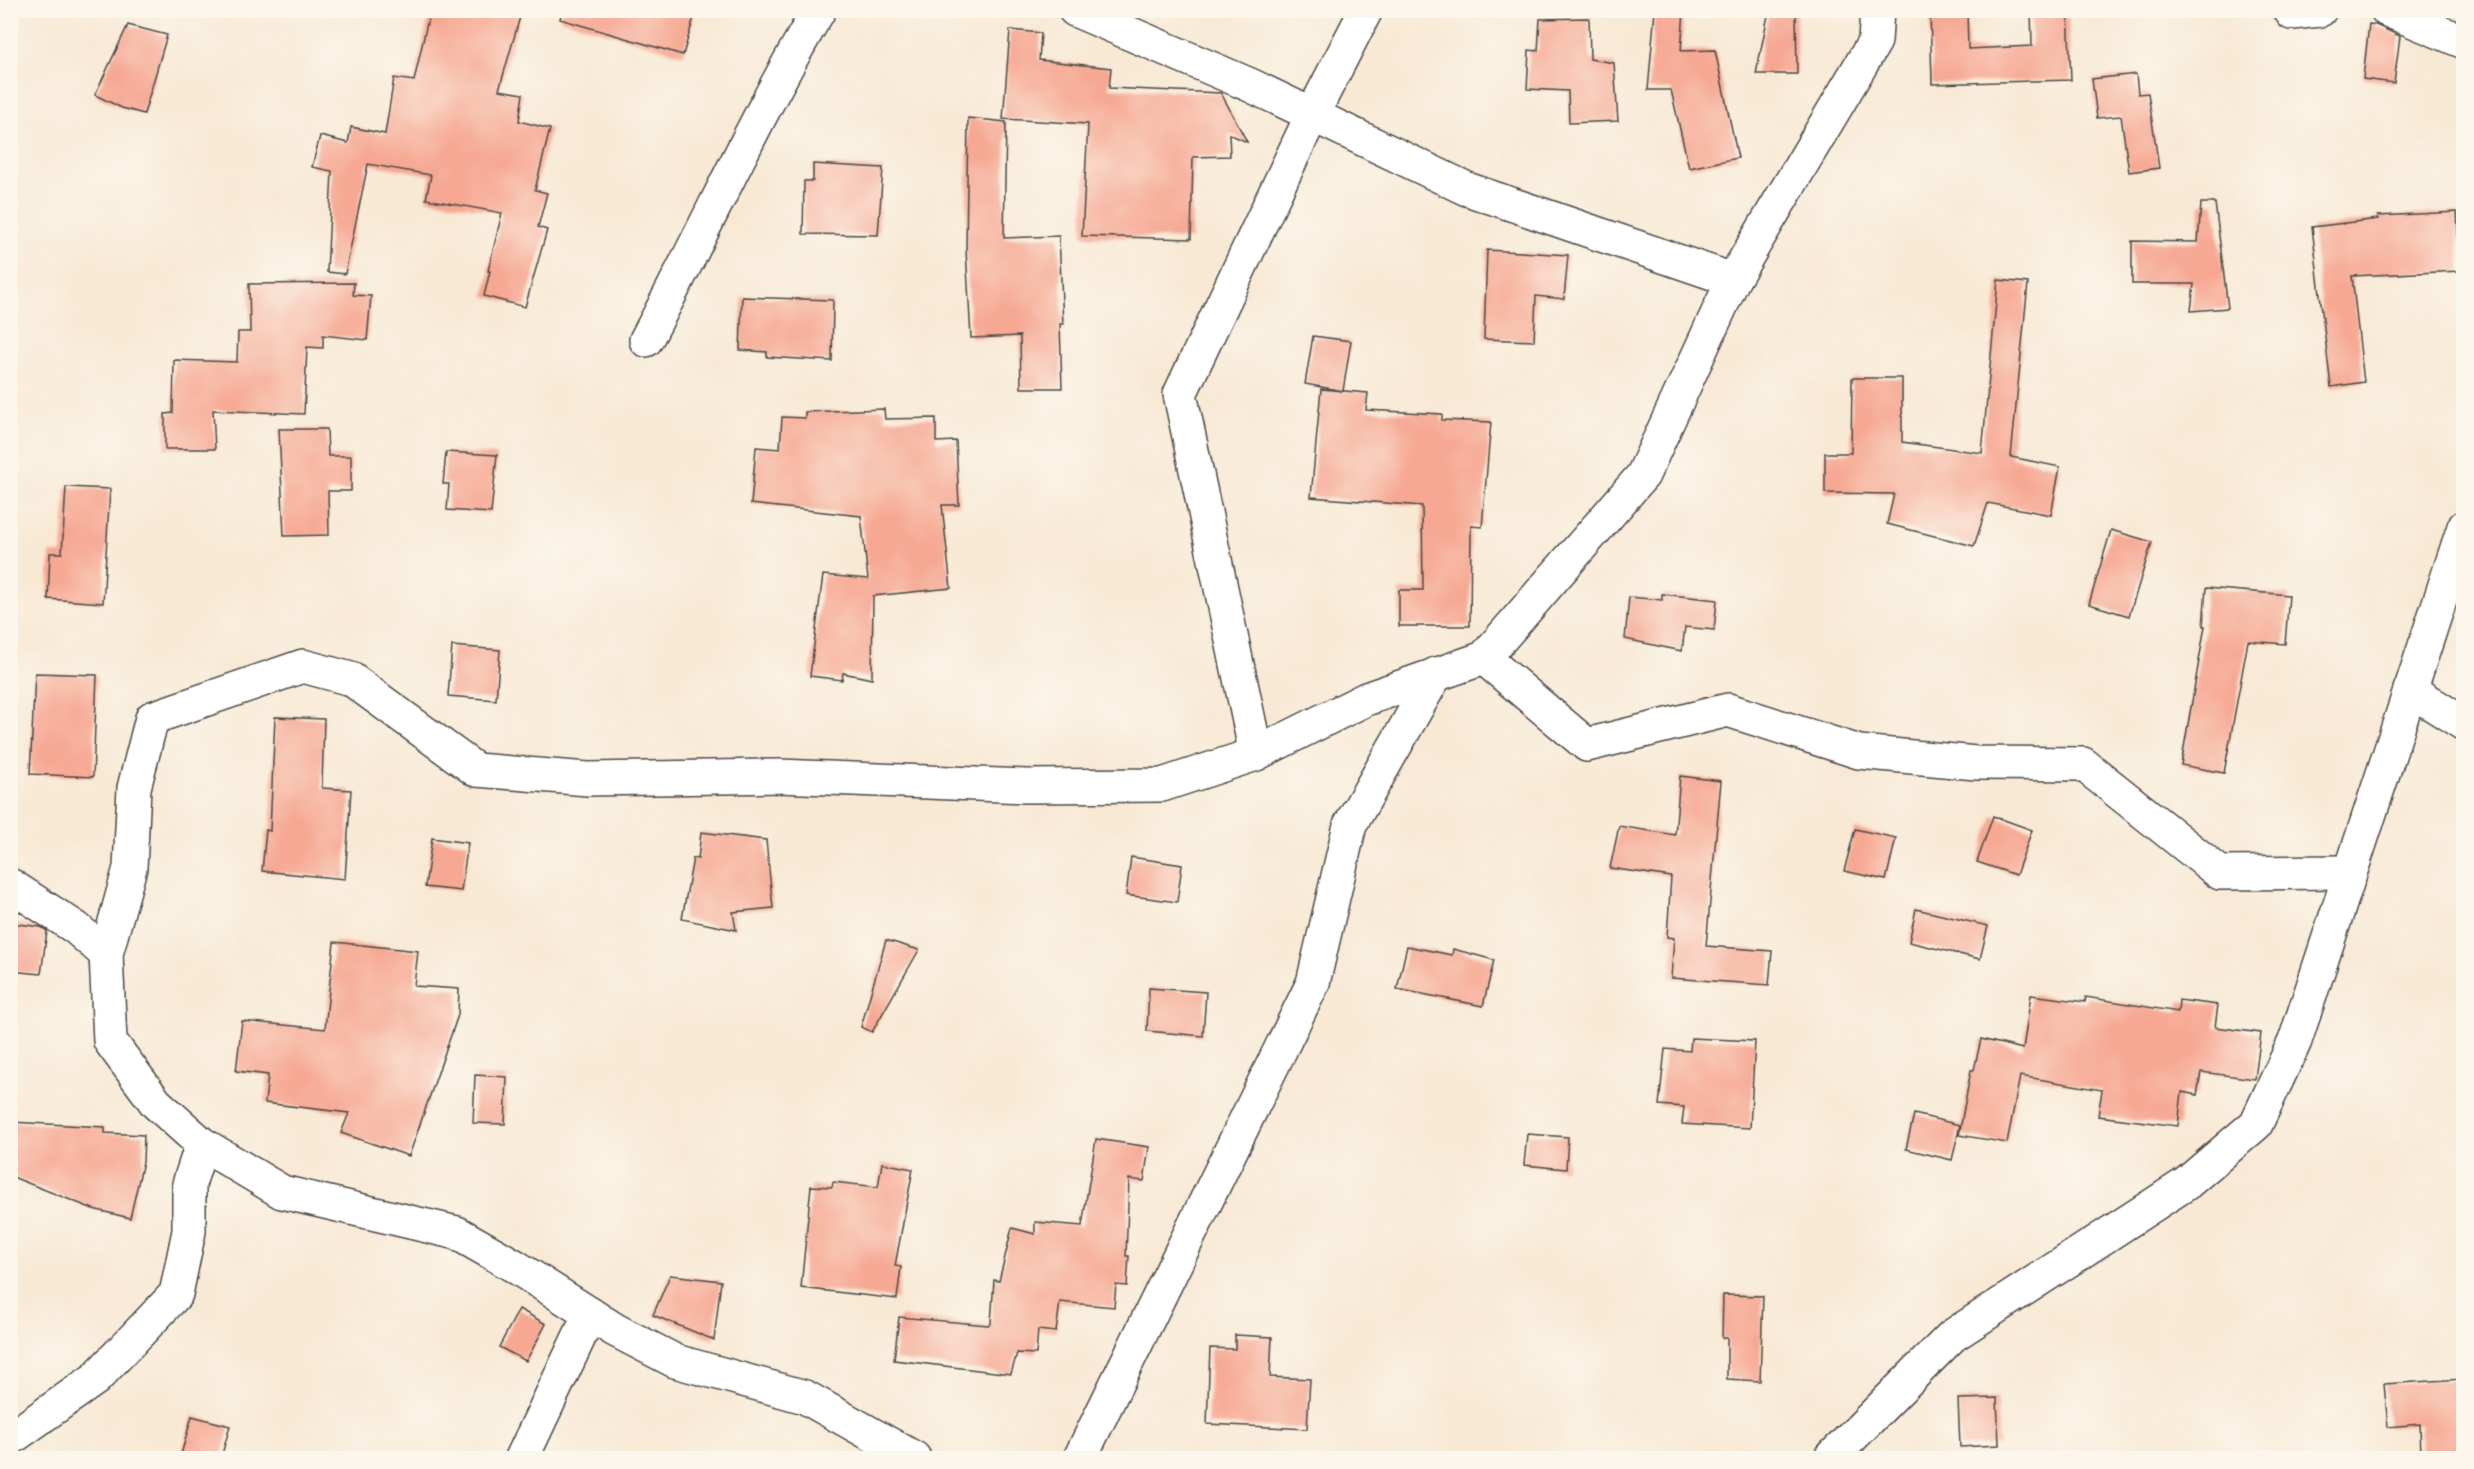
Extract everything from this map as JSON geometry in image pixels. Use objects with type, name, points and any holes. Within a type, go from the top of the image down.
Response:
[{"type":"street","points":[[646,340],[691,257],[789,60],[819,10]]},
{"type":"street","points":[[1075,10],[1250,85],[1467,189],[1733,280]]},
{"type":"street","points":[[1256,754],[1180,394],[1312,115],[1366,10]]},
{"type":"street","points":[[914,1458],[805,1397],[675,1361],[615,1330],[513,1264],[456,1233],[282,1192],[202,1144],[156,1104],[110,1041],[106,954],[129,868],[134,788],[152,718],[303,666],[351,679],[476,770],[588,778],[779,776],[1026,786],[1162,785],[1256,754],[1366,699],[1484,658],[1643,475],[1733,280],[1875,41],[1877,10]]},
{"type":"street","points":[[2290,10],[2292,13],[2320,10]]},
{"type":"street","points":[[2387,10],[2463,42]]},
{"type":"street","points":[[1831,1458],[1952,1336],[2187,1183],[2256,1124],[2295,1041],[2463,527]]},
{"type":"street","points":[[1484,658],[1587,745],[1728,710],[1859,752],[1976,763],[2083,765],[2220,873],[2350,872]]},
{"type":"street","points":[[1080,1458],[1313,983],[1350,825],[1436,674]]},
{"type":"street","points":[[2410,690],[2463,724]]},
{"type":"street","points":[[10,885],[76,928],[106,954]]},
{"type":"street","points":[[10,1439],[95,1379],[176,1294],[189,1232],[189,1184],[202,1144]]},
{"type":"street","points":[[522,1458],[590,1314]]},
{"type":"building","points":[[430,10],[522,10],[499,90],[523,94],[519,121],[550,129],[535,190],[547,193],[538,227],[547,230],[525,307],[484,296],[502,213],[426,199],[431,175],[368,164],[345,274],[327,272],[332,171],[312,167],[320,136],[348,143],[351,127],[385,134],[394,78],[414,81]]},
{"type":"building","points":[[562,10],[673,10],[694,17],[683,55],[560,19]]},
{"type":"building","points":[[1655,10],[1684,10],[1681,51],[1715,50],[1738,158],[1689,168],[1671,90],[1648,90]]},
{"type":"building","points":[[1769,10],[1796,10],[1797,74],[1756,74]]},
{"type":"building","points":[[1930,10],[1967,10],[1968,49],[2032,46],[2031,10],[2068,10],[2071,80],[1932,84]]},
{"type":"building","points":[[1589,18],[1590,59],[1614,63],[1618,121],[1569,123],[1568,91],[1527,89],[1529,50],[1538,51],[1540,19]]},
{"type":"building","points":[[2369,24],[2400,36],[2394,83],[2363,79]]},
{"type":"building","points":[[128,25],[167,35],[144,114],[122,108],[95,95]]},
{"type":"building","points":[[1010,30],[1041,33],[1039,60],[1111,68],[1109,88],[1221,93],[1247,142],[1229,134],[1230,156],[1193,157],[1191,239],[1082,236],[1088,124],[1003,119]]},
{"type":"building","points":[[2136,74],[2138,94],[2148,93],[2159,168],[2129,172],[2121,116],[2097,118],[2092,79]]},
{"type":"building","points":[[968,118],[1006,122],[1004,238],[1059,236],[1063,324],[1060,324],[1062,388],[1021,388],[1020,336],[971,338],[966,250]]},
{"type":"building","points":[[813,164],[883,168],[878,235],[803,234],[804,181],[813,181]]},
{"type":"building","points":[[2201,203],[2215,203],[2228,308],[2191,311],[2194,284],[2132,284],[2132,241],[2198,242]]},
{"type":"building","points":[[2457,212],[2460,271],[2352,276],[2364,382],[2331,387],[2312,227],[2378,219],[2378,216]]},
{"type":"building","points":[[1487,250],[1568,255],[1564,299],[1536,296],[1534,341],[1484,339]]},
{"type":"building","points":[[1998,280],[2028,283],[2011,457],[2060,467],[2051,515],[1988,503],[1974,546],[1887,524],[1894,494],[1825,493],[1825,453],[1851,453],[1852,378],[1902,378],[1902,442],[1982,453]]},
{"type":"building","points":[[354,283],[353,295],[371,296],[367,340],[323,335],[323,348],[307,347],[304,414],[213,410],[215,449],[165,449],[165,414],[173,413],[174,360],[237,362],[238,332],[250,332],[249,284]]},
{"type":"building","points":[[742,297],[833,300],[832,361],[767,357],[767,352],[740,350]]},
{"type":"building","points":[[1313,336],[1351,341],[1343,391],[1305,384]]},
{"type":"building","points":[[1321,389],[1368,393],[1366,410],[1442,414],[1442,420],[1491,422],[1482,527],[1471,526],[1470,626],[1399,626],[1399,590],[1423,590],[1422,506],[1311,497]]},
{"type":"building","points":[[884,409],[885,419],[936,418],[936,442],[956,441],[959,505],[942,505],[951,588],[873,596],[872,679],[843,673],[842,680],[810,676],[823,575],[868,579],[861,516],[751,504],[756,447],[780,449],[782,417],[805,418],[805,412]]},
{"type":"building","points":[[279,429],[327,429],[328,456],[351,456],[351,491],[328,491],[329,535],[284,536]]},
{"type":"building","points":[[446,452],[497,455],[491,513],[447,510],[449,484],[443,484]]},
{"type":"building","points":[[66,487],[110,489],[103,603],[48,599],[50,553],[62,553]]},
{"type":"building","points":[[2111,530],[2152,542],[2129,616],[2089,604]]},
{"type":"building","points":[[2206,588],[2289,595],[2285,644],[2248,641],[2224,773],[2181,765],[2205,626],[2203,626]]},
{"type":"building","points":[[1662,594],[1717,600],[1714,630],[1685,627],[1682,651],[1625,639],[1629,597],[1662,600]]},
{"type":"building","points":[[452,646],[500,650],[496,700],[448,696]]},
{"type":"building","points":[[35,673],[97,675],[93,777],[30,774]]},
{"type":"building","points":[[275,717],[324,719],[322,788],[351,790],[345,879],[262,871],[266,830],[270,831]]},
{"type":"building","points":[[1680,776],[1721,781],[1706,946],[1772,951],[1769,985],[1671,978],[1674,938],[1667,937],[1671,877],[1610,868],[1619,826],[1675,835]]},
{"type":"building","points":[[1993,816],[2032,830],[2016,875],[1977,862]]},
{"type":"building","points":[[1855,829],[1896,838],[1886,880],[1844,871]]},
{"type":"building","points":[[701,832],[766,840],[773,908],[733,912],[736,930],[682,919],[693,858],[698,859]]},
{"type":"building","points":[[432,838],[468,843],[461,891],[425,887]]},
{"type":"building","points":[[1131,857],[1182,865],[1177,902],[1126,895]]},
{"type":"building","points":[[1916,909],[1988,926],[1980,959],[1909,942]]},
{"type":"building","points":[[10,923],[41,927],[47,931],[41,974],[10,971]]},
{"type":"building","points":[[886,940],[919,950],[872,1032],[861,1027]]},
{"type":"building","points":[[334,942],[418,951],[414,986],[459,989],[458,1015],[409,1156],[341,1133],[349,1113],[265,1103],[268,1075],[236,1071],[242,1021],[325,1029]]},
{"type":"building","points":[[1407,946],[1452,955],[1453,949],[1494,960],[1483,1006],[1397,989]]},
{"type":"building","points":[[1149,988],[1206,992],[1203,1036],[1147,1031]]},
{"type":"building","points":[[2031,995],[2085,1002],[2086,997],[2178,1012],[2179,1000],[2218,1005],[2215,1027],[2261,1033],[2255,1079],[2201,1072],[2197,1095],[2182,1092],[2178,1126],[2098,1116],[2102,1090],[2020,1076],[2007,1143],[1959,1135],[1971,1070],[1974,1070],[1981,1039],[2023,1049]]},
{"type":"building","points":[[1691,1038],[1755,1041],[1750,1128],[1682,1124],[1684,1107],[1659,1105],[1665,1049],[1690,1051]]},
{"type":"building","points":[[475,1075],[507,1077],[505,1124],[473,1123]]},
{"type":"building","points":[[1914,1114],[1960,1125],[1952,1160],[1906,1149]]},
{"type":"building","points":[[10,1122],[105,1127],[105,1133],[144,1135],[143,1162],[130,1218],[93,1209],[10,1176]]},
{"type":"building","points":[[1527,1134],[1568,1137],[1566,1169],[1524,1165]]},
{"type":"building","points":[[1096,1139],[1149,1147],[1144,1181],[1129,1179],[1127,1286],[1116,1285],[1114,1307],[1060,1302],[1056,1332],[1038,1330],[1036,1354],[1017,1353],[1011,1374],[894,1360],[899,1317],[988,1325],[991,1323],[994,1280],[999,1281],[1012,1228],[1035,1234],[1035,1222],[1082,1226]]},
{"type":"building","points":[[882,1163],[913,1169],[895,1266],[901,1267],[897,1299],[801,1288],[811,1186],[832,1187],[833,1182],[878,1187]]},
{"type":"building","points":[[670,1275],[721,1281],[714,1340],[653,1315]]},
{"type":"building","points":[[1723,1295],[1763,1296],[1760,1381],[1727,1379],[1727,1338],[1722,1338]]},
{"type":"building","points":[[519,1309],[546,1324],[526,1361],[499,1347]]},
{"type":"building","points":[[1235,1335],[1272,1337],[1270,1377],[1310,1379],[1307,1429],[1207,1424],[1210,1348],[1235,1349]]},
{"type":"building","points":[[2463,1379],[2463,1458],[2421,1458],[2420,1424],[2388,1427],[2384,1384]]},
{"type":"building","points":[[1997,1398],[1999,1445],[1960,1447],[1958,1399]]},
{"type":"building","points":[[192,1416],[230,1426],[221,1458],[180,1458]]}]
